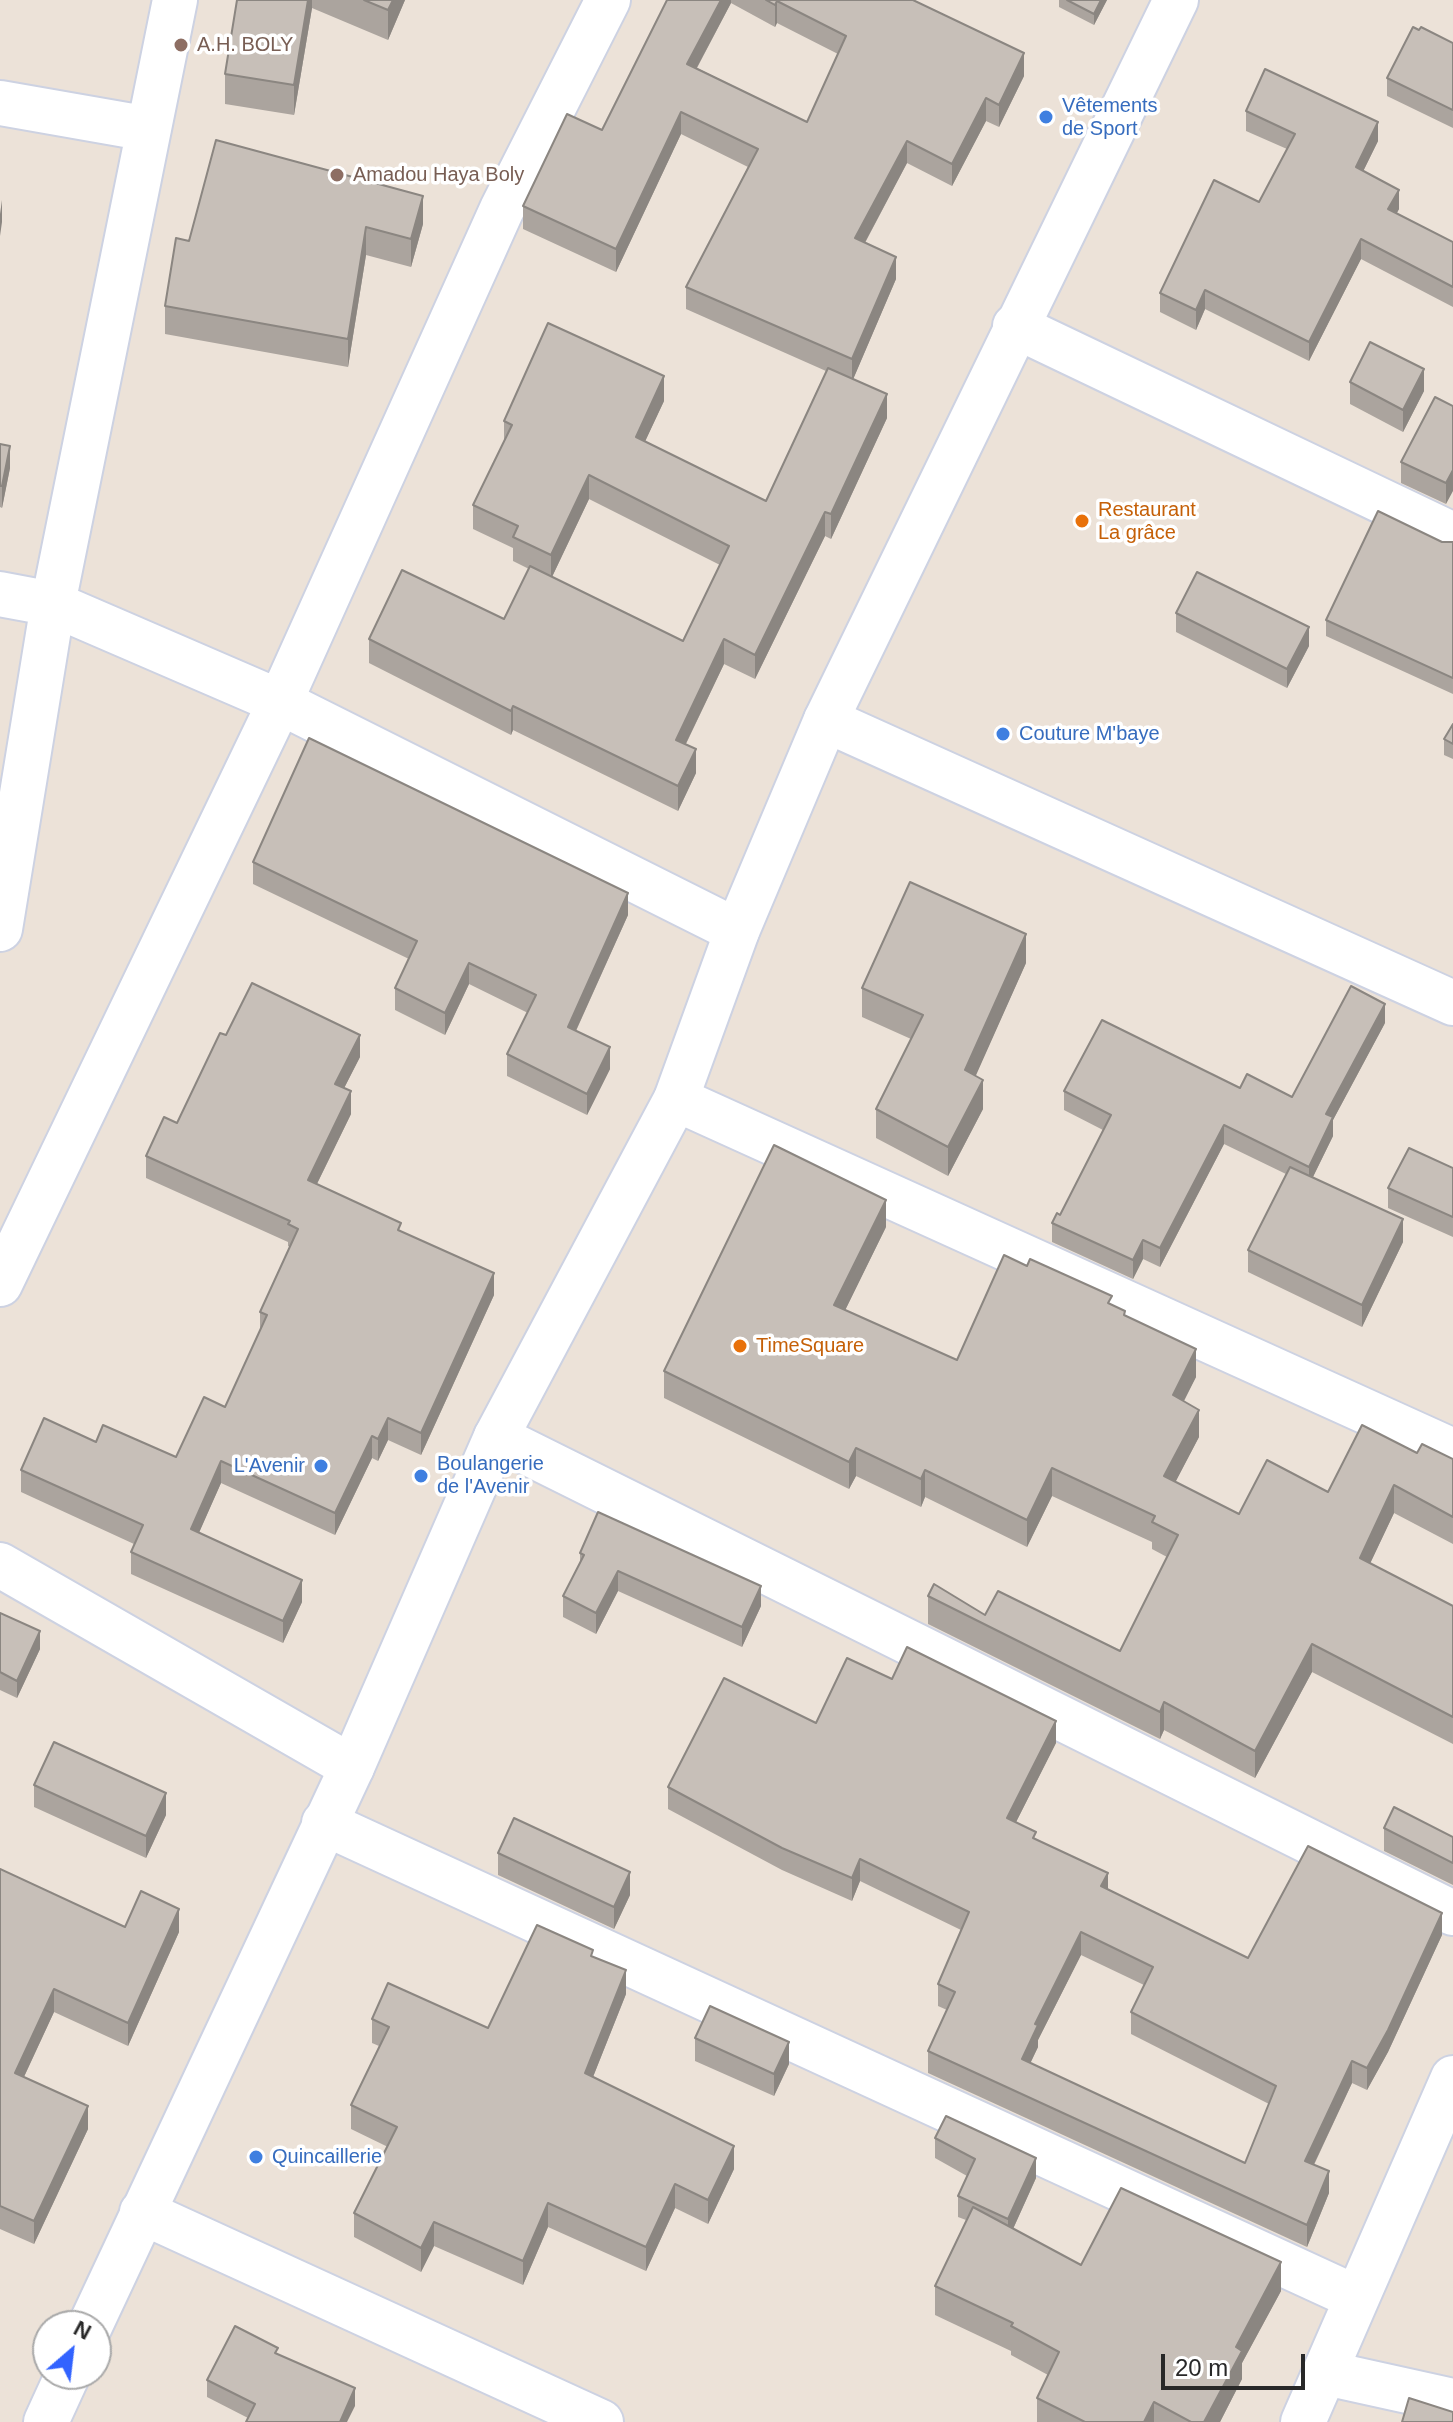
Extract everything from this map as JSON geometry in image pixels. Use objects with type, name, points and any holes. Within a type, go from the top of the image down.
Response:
[{"type":"street","points":[[0,929],[53,604],[175,0]]},
{"type":"street","points":[[0,1284],[280,702],[502,209],[608,0]]},
{"type":"street","points":[[97,2310],[352,1767],[496,1437],[676,1099],[737,931],[826,720],[1176,0]]},
{"type":"street","points":[[0,103],[149,129]]},
{"type":"street","points":[[1015,326],[1453,535]]},
{"type":"street","points":[[0,594],[53,604],[280,702],[737,931]]},
{"type":"street","points":[[826,720],[1453,1003]]},
{"type":"street","points":[[676,1099],[1453,1451]]},
{"type":"street","points":[[496,1437],[1453,1913]]},
{"type":"street","points":[[0,1565],[352,1767]]},
{"type":"street","points":[[324,1823],[1357,2298]]},
{"type":"street","points":[[1303,2422],[1453,2078]]},
{"type":"street","points":[[142,2212],[601,2422]]},
{"type":"street","points":[[1326,2373],[1453,2401]]},
{"type":"street","points":[[46,2422],[61,2390]]},
{"type":"building","points":[[237,0],[308,0],[294,85],[225,74]]},
{"type":"building","points":[[364,0],[393,0],[388,10]]},
{"type":"building","points":[[667,0],[721,0],[687,64],[807,122],[846,36],[777,1],[775,5],[766,0],[913,0],[1024,53],[999,105],[986,98],[952,164],[907,141],[855,238],[896,257],[852,359],[686,287],[758,149],[681,112],[616,249],[523,206],[567,114],[602,130]]},
{"type":"building","points":[[1067,0],[1101,0],[1094,14]]},
{"type":"building","points":[[1413,27],[1419,30],[1421,27],[1453,43],[1453,110],[1387,78]]},
{"type":"building","points":[[1265,69],[1378,122],[1356,167],[1399,190],[1388,209],[1453,242],[1453,287],[1361,239],[1309,342],[1205,290],[1196,310],[1160,293],[1214,180],[1259,202],[1295,134],[1246,111]]},
{"type":"building","points":[[216,140],[423,196],[411,239],[366,227],[348,339],[165,306],[176,238],[189,241]]},
{"type":"building","points":[[548,323],[664,376],[636,437],[766,501],[828,368],[887,394],[831,514],[825,512],[755,655],[724,639],[676,740],[696,749],[678,786],[513,706],[511,711],[369,639],[402,570],[504,619],[530,566],[683,641],[729,546],[589,475],[551,555],[513,537],[518,526],[473,505],[512,425],[504,421]]},
{"type":"building","points":[[1370,342],[1424,369],[1403,410],[1350,382]]},
{"type":"building","points":[[1435,397],[1453,406],[1453,470],[1446,483],[1401,462]]},
{"type":"building","points":[[0,444],[10,446],[2,486],[0,486]]},
{"type":"building","points":[[1378,511],[1442,542],[1453,542],[1453,678],[1326,620]]},
{"type":"building","points":[[1197,572],[1309,627],[1287,669],[1176,613]]},
{"type":"building","points":[[1453,724],[1453,744],[1444,739]]},
{"type":"building","points":[[309,738],[628,893],[568,1027],[610,1047],[587,1094],[507,1054],[536,995],[469,963],[445,1013],[395,988],[417,941],[253,862]]},
{"type":"building","points":[[910,882],[1026,934],[965,1070],[983,1080],[948,1147],[876,1109],[923,1015],[862,988]]},
{"type":"building","points":[[252,983],[360,1035],[335,1084],[351,1091],[308,1180],[401,1223],[398,1230],[494,1273],[421,1433],[388,1418],[378,1439],[372,1436],[335,1513],[221,1461],[191,1529],[302,1580],[283,1621],[131,1552],[143,1525],[21,1470],[44,1418],[96,1442],[103,1425],[176,1457],[204,1397],[225,1407],[267,1315],[260,1312],[298,1229],[288,1224],[290,1221],[146,1156],[164,1117],[177,1123],[220,1033],[226,1035]]},
{"type":"building","points":[[1351,986],[1385,1004],[1326,1114],[1333,1117],[1309,1167],[1224,1125],[1160,1248],[1143,1240],[1133,1260],[1052,1223],[1057,1213],[1060,1215],[1111,1115],[1064,1091],[1102,1020],[1240,1088],[1247,1074],[1292,1097]]},
{"type":"building","points":[[774,1145],[886,1200],[834,1305],[957,1360],[1004,1255],[1027,1266],[1030,1259],[1112,1296],[1108,1303],[1125,1311],[1124,1315],[1196,1349],[1173,1395],[1199,1410],[1164,1476],[1239,1514],[1267,1460],[1328,1492],[1362,1425],[1417,1453],[1422,1444],[1453,1459],[1453,1517],[1394,1485],[1360,1558],[1453,1606],[1453,1717],[1312,1644],[1255,1751],[1164,1702],[1160,1712],[928,1596],[934,1584],[985,1615],[998,1591],[1120,1651],[1178,1535],[1152,1522],[1155,1516],[1052,1468],[1027,1520],[925,1470],[921,1479],[856,1448],[849,1462],[664,1371]]},
{"type":"building","points":[[1409,1148],[1453,1168],[1453,1217],[1388,1188]]},
{"type":"building","points":[[1290,1167],[1403,1219],[1362,1305],[1248,1250]]},
{"type":"building","points":[[598,1512],[761,1586],[742,1627],[618,1571],[596,1613],[563,1596],[584,1555],[580,1553]]},
{"type":"building","points":[[0,1613],[40,1631],[17,1681],[0,1672]]},
{"type":"building","points":[[907,1647],[1056,1721],[1007,1818],[1036,1832],[1033,1838],[1108,1873],[1101,1886],[1248,1958],[1308,1846],[1442,1913],[1388,2030],[1367,2068],[1352,2061],[1305,2161],[1329,2171],[1307,2225],[928,2051],[955,1992],[938,1984],[969,1912],[860,1859],[852,1878],[782,1848],[668,1787],[724,1678],[816,1723],[847,1658],[892,1679]],"holes":[[[1081,1932],[1153,1967],[1131,2012],[1276,2086],[1245,2163],[1022,2059],[1038,2025],[1035,2024]]]},
{"type":"building","points":[[54,1742],[166,1793],[146,1836],[34,1785]]},
{"type":"building","points":[[1394,1807],[1453,1837],[1453,1863],[1384,1828]]},
{"type":"building","points":[[514,1818],[630,1872],[614,1907],[498,1853]]},
{"type":"building","points":[[0,1869],[125,1927],[141,1891],[179,1909],[128,2023],[54,1989],[15,2073],[88,2106],[34,2221],[0,2206]]},
{"type":"building","points":[[537,1925],[593,1950],[591,1956],[626,1970],[585,2073],[734,2146],[708,2200],[675,2184],[646,2247],[548,2203],[523,2261],[434,2222],[421,2248],[354,2213],[397,2127],[351,2105],[389,2027],[372,2019],[388,1983],[488,2028]]},
{"type":"building","points":[[710,2006],[789,2042],[774,2074],[695,2038]]},
{"type":"building","points":[[946,2116],[1036,2158],[1008,2219],[958,2196],[975,2159],[935,2138]]},
{"type":"building","points":[[1121,2188],[1281,2262],[1236,2347],[1242,2351],[1204,2422],[1191,2422],[1154,2402],[1144,2422],[1085,2422],[1037,2398],[1059,2352],[1011,2326],[1013,2323],[935,2286],[973,2207],[1081,2265]]},
{"type":"building","points":[[235,2326],[278,2348],[275,2353],[355,2388],[340,2422],[246,2422],[255,2404],[207,2380]]},
{"type":"building","points":[[1409,2398],[1453,2412],[1453,2422],[1402,2422]]},
{"type":"place","name":"A.H. BOLY","points":[[181,45]]},
{"type":"place","name":"Vêtements de Sport","points":[[1046,117]]},
{"type":"place","name":"Amadou Haya Boly","points":[[337,175]]},
{"type":"place","name":"Restaurant La grâce","points":[[1082,521]]},
{"type":"place","name":"Couture M'baye","points":[[1003,734]]},
{"type":"place","name":"TimeSquare","points":[[740,1346]]},
{"type":"place","name":"L'Avenir","points":[[321,1466]]},
{"type":"place","name":"Boulangerie de l'Avenir","points":[[421,1476]]},
{"type":"place","name":"Quincaillerie","points":[[256,2157]]}]
